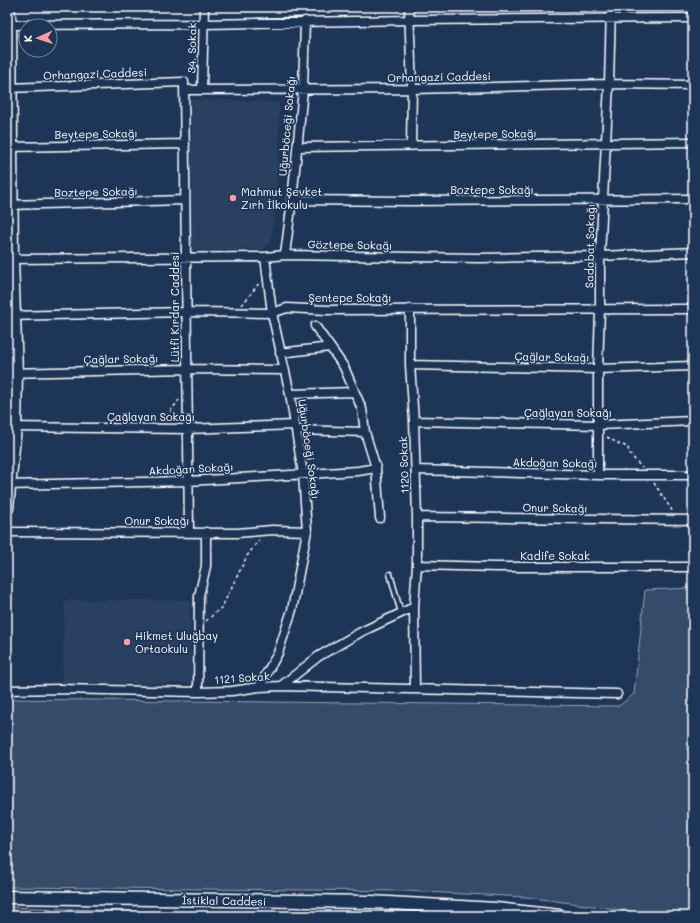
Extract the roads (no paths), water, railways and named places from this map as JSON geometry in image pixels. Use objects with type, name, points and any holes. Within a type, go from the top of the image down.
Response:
[{"type":"main road","points":[[7,508],[11,427],[8,7]]},
{"type":"main road","name":"İstiklal Caddesi","points":[[7,897],[371,902],[496,909],[560,916]]},
{"type":"street","name":"34. Sokak","points":[[202,90],[204,7]]},
{"type":"street","points":[[409,7],[412,89],[411,146]]},
{"type":"street","name":"Sadabat Sokağı","points":[[598,475],[600,256],[602,200],[610,84],[611,7]]},
{"type":"street","points":[[8,25],[693,18]]},
{"type":"street","name":"Uğurböceği Sokağı","points":[[285,255],[303,90],[305,21]]},
{"type":"street","name":"Orhangazi Caddesi","points":[[9,88],[185,86],[202,90],[303,90],[610,84],[693,85]]},
{"type":"street","name":"Lütfi Kırdar Caddesi","points":[[185,86],[189,531]]},
{"type":"street","name":"Beytepe Sokağı","points":[[297,147],[693,142]]},
{"type":"street","name":"Beytepe Sokağı","points":[[9,147],[185,144]]},
{"type":"street","name":"Boztepe Sokağı","points":[[292,200],[410,202],[693,199]]},
{"type":"street","name":"Boztepe Sokağı","points":[[9,205],[185,200]]},
{"type":"street","name":"Göztepe Sokağı","points":[[10,259],[265,257],[285,255],[479,258],[600,256],[693,252]]},
{"type":"street","name":"Uğurböceği Sokağı","points":[[259,687],[278,653],[292,610],[307,531],[303,474],[296,428],[272,313],[265,257]]},
{"type":"street","name":"Şentepe Sokağı","points":[[11,316],[186,312],[272,313],[287,308],[327,310],[693,309]]},
{"type":"street","name":"1120 Sokak","points":[[410,310],[410,365],[416,470],[417,565]]},
{"type":"street","points":[[316,326],[344,367],[362,409],[365,432],[376,468],[380,518]]},
{"type":"street","points":[[280,353],[330,347]]},
{"type":"street","name":"Çağlar Sokağı","points":[[410,365],[598,369],[693,366]]},
{"type":"street","name":"Çağlar Sokağı","points":[[11,373],[187,369],[284,370]]},
{"type":"street","points":[[290,394],[354,392]]},
{"type":"street","name":"Çağlayan Sokağı","points":[[414,421],[599,425],[693,421]]},
{"type":"street","name":"Çağlayan Sokağı","points":[[11,427],[188,429],[296,428],[365,432]]},
{"type":"street","name":"Akdoğan Sokağı","points":[[8,485],[188,481],[358,471],[376,468]]},
{"type":"street","name":"Akdoğan Sokağı","points":[[416,470],[693,476]]},
{"type":"street","name":"Onur Sokağı","points":[[417,517],[693,520]]},
{"type":"street","name":"Onur Sokağı","points":[[7,532],[307,531]]},
{"type":"street","points":[[198,692],[198,596],[206,566],[206,532]]},
{"type":"street","points":[[415,689],[414,606],[417,565]]},
{"type":"street","name":"Kadife Sokak","points":[[417,565],[496,568],[693,567]]},
{"type":"street","name":"1121 Sokak","points":[[7,690],[59,689],[198,692],[232,691],[259,687],[281,686],[319,656],[361,632],[414,606]]},
{"type":"street","points":[[281,686],[617,694]]},
{"type":"lane","points":[[390,574],[401,613]]},
{"type":"place","name":"Mahmut Şevket Zırh İlkokulu","points":[[233,198]]},
{"type":"place","name":"Hikmet Uluğbay Ortaokulu","points":[[127,642]]}]
